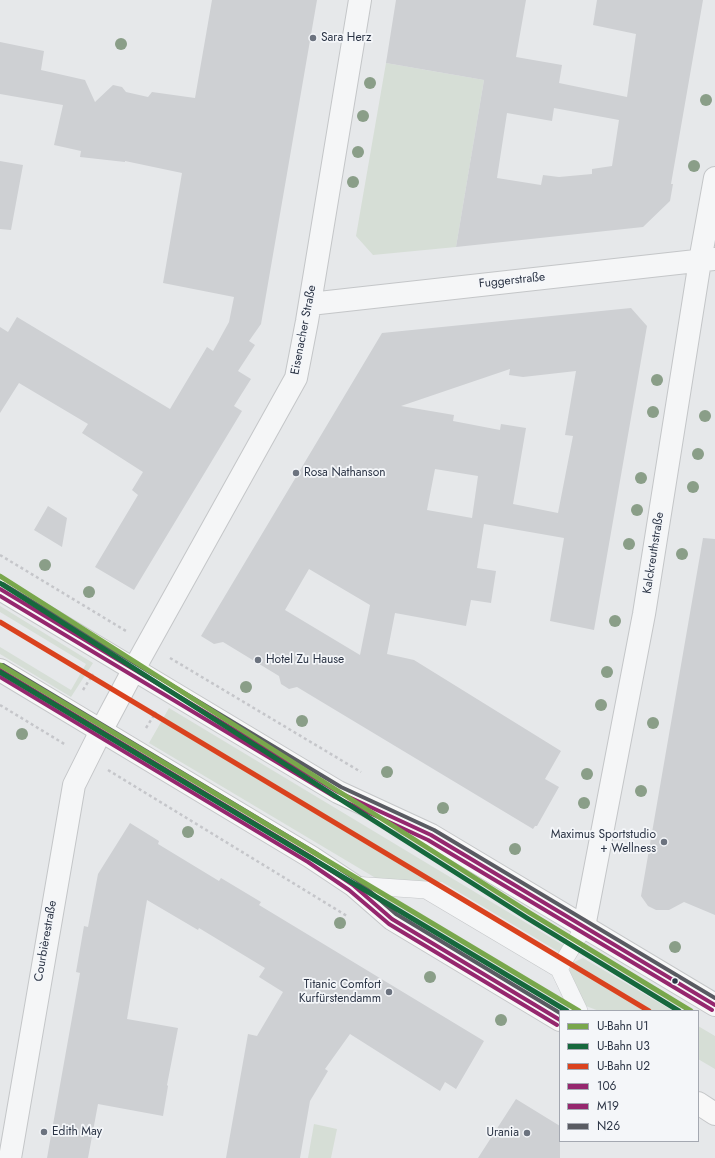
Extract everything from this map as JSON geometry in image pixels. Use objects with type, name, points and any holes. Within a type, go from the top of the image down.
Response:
[{"type":"main road","points":[[0,589],[338,792],[431,835],[715,1005]]},
{"type":"main road","points":[[101,731],[134,669]]},
{"type":"main road","points":[[0,670],[285,841],[353,885],[392,919],[559,1019]]},
{"type":"main road","points":[[699,1104],[715,1114]]},
{"type":"street","name":"Eisenacher Straße","points":[[134,669],[296,378],[310,304],[360,0]]},
{"type":"street","name":"Kalckreuthstraße","points":[[584,927],[644,614],[708,260],[715,178]]},
{"type":"street","name":"Fuggerstraße","points":[[310,304],[708,260]]},
{"type":"street","name":"Courbièrestraße","points":[[10,1158],[74,785],[101,731]]},
{"type":"lane","points":[[353,885],[426,890],[559,969],[579,1010]]},
{"type":"lane","points":[[559,969],[584,927]]},
{"type":"path","points":[[0,555],[121,628]]},
{"type":"path","points":[[183,666],[360,772]]},
{"type":"path","points":[[80,694],[95,670]]},
{"type":"path","points":[[0,705],[48,734]]},
{"type":"path","points":[[144,732],[158,709]]},
{"type":"path","points":[[117,776],[353,919]]},
{"type":"shaded area","points":[[386,63],[484,80],[456,247],[373,255],[356,236]]},
{"type":"shaded area","points":[[0,606],[93,663],[71,697],[0,654],[0,647],[71,690],[86,664],[0,612]]},
{"type":"shaded area","points":[[169,708],[563,945],[559,952],[442,882],[379,880],[149,743]]},
{"type":"shaded area","points":[[583,958],[671,1010],[596,1010],[586,1006],[569,972],[572,963]]},
{"type":"shaded area","points":[[699,1027],[715,1036],[715,1069],[699,1060]]},
{"type":"shaded area","points":[[314,1124],[337,1129],[331,1158],[308,1158]]},
{"type":"building","points":[[212,0],[317,0],[261,324],[249,341],[255,345],[238,371],[251,379],[234,406],[242,411],[134,590],[95,567],[138,495],[132,490],[143,472],[82,433],[88,424],[19,383],[0,413],[0,327],[8,332],[17,317],[170,409],[207,347],[213,351],[229,322],[234,297],[163,283],[182,173],[125,161],[80,157],[81,151],[54,145],[63,105],[0,94],[0,42],[44,51],[41,70],[85,80],[95,102],[113,85],[122,87],[126,92],[148,97],[152,92],[195,98]]},
{"type":"building","points":[[396,0],[526,0],[516,57],[562,65],[559,83],[627,97],[636,34],[593,25],[597,0],[703,0],[671,184],[673,184],[670,201],[643,227],[456,247],[484,80],[386,63]],"holes":[[[554,108],[619,120],[612,166],[592,169],[592,174],[559,177],[543,175],[541,185],[497,178],[507,113],[552,121]]]},
{"type":"building","points":[[0,161],[23,165],[11,230],[0,229]]},
{"type":"building","points":[[631,308],[647,326],[594,630],[550,621],[564,538],[484,524],[477,568],[496,571],[491,603],[471,600],[466,626],[395,613],[387,654],[414,660],[561,751],[545,779],[559,787],[537,826],[533,829],[297,687],[289,689],[281,684],[279,676],[223,642],[214,644],[201,636],[382,333]],"holes":[[[510,369],[509,375],[523,377],[576,371],[565,435],[573,436],[558,513],[513,504],[526,428],[501,424],[500,430],[453,421],[454,415],[401,406]],[[435,469],[478,476],[472,518],[427,510]],[[309,569],[370,605],[360,655],[285,610]]]},
{"type":"building","points":[[48,506],[67,518],[62,547],[34,530]]},
{"type":"building","points":[[703,538],[715,539],[715,915],[684,902],[669,910],[656,910],[648,906],[641,896]]},
{"type":"building","points":[[130,823],[159,841],[158,844],[219,881],[221,878],[261,902],[259,905],[484,1041],[456,1089],[445,1082],[440,1091],[350,1034],[325,1069],[328,1071],[310,1101],[300,1158],[226,1158],[248,1034],[257,1036],[283,992],[259,977],[265,968],[199,928],[198,930],[147,900],[127,1019],[178,1028],[167,1085],[163,1116],[98,1104],[88,1158],[47,1158],[80,973],[76,972],[84,926],[88,927],[98,874]]},
{"type":"building","name":"Urania","points":[[516,1099],[559,1125],[560,1158],[478,1158]]},
{"type":"metro line","name":"U1","points":[[0,576],[530,913],[689,1010]]},
{"type":"metro line","name":"U3","points":[[0,583],[527,918],[677,1010]]},
{"type":"metro line","name":"U2","points":[[0,622],[647,1010]]},
{"type":"metro line","name":"U1","points":[[0,665],[577,1010]]},
{"type":"metro line","name":"U3","points":[[0,672],[565,1010]]},
{"type":"transit line","name":"N26","points":[[3,584],[341,787],[434,830],[715,998]]},
{"type":"transit line","name":"106","points":[[0,589],[338,792],[431,835],[715,1005]]},
{"type":"transit line","name":"M19","points":[[0,596],[335,797],[428,840],[712,1010]]},
{"type":"transit line","name":"N26","points":[[3,665],[314,852],[357,880],[396,914],[559,1012]]},
{"type":"transit line","name":"106","points":[[0,670],[311,857],[353,885],[392,919],[559,1019]]},
{"type":"transit line","name":"M19","points":[[0,677],[308,862],[349,890],[389,924],[557,1025]]},
{"type":"place","name":"Sara Herz","points":[[313,38]]},
{"type":"place","name":"Rosa Nathanson","points":[[296,473]]},
{"type":"place","name":"Hotel Zu Hause","points":[[258,660]]},
{"type":"place","name":"Maximus Sportstudio + Wellness","points":[[664,842]]},
{"type":"place","name":"Titanic Comfort Kurfürstendamm","points":[[389,992]]},
{"type":"place","name":"Edith May","points":[[44,1132]]},
{"type":"place","name":"Urania","points":[[527,1133]]}]
